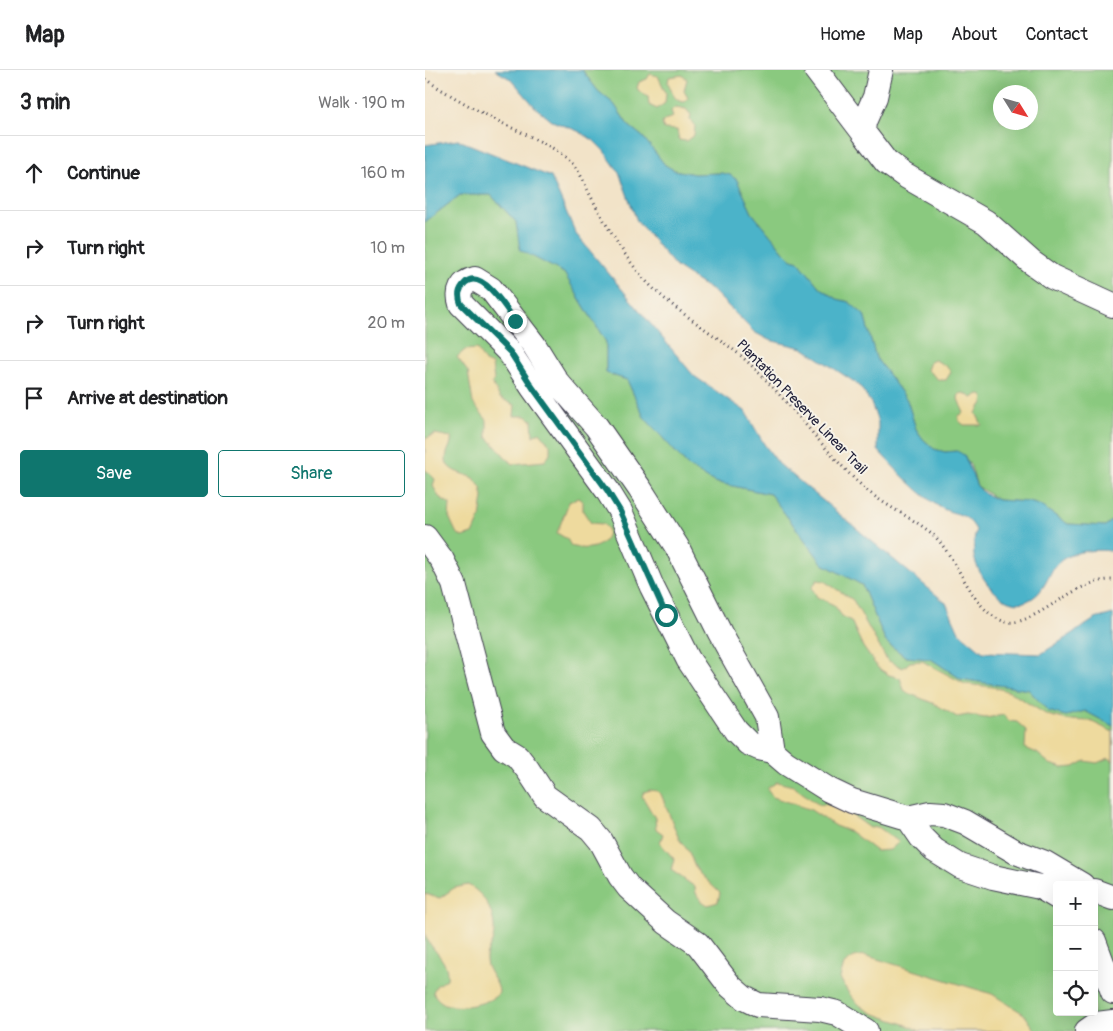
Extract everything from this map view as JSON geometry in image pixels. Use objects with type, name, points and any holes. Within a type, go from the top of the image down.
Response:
[{"type":"lane","points":[[816,70],[887,162],[903,175],[986,222],[1031,262],[1053,277],[1113,305]]},
{"type":"lane","points":[[863,132],[864,122],[875,97],[881,70]]},
{"type":"lane","points":[[772,751],[767,718],[720,633],[694,579],[655,511],[597,426],[557,382],[534,345],[491,289],[475,279],[468,280],[461,287],[458,295],[461,304],[510,352],[533,388],[607,490],[620,511],[652,587],[688,659],[737,732],[748,743],[772,751],[786,763],[829,790],[853,801],[908,818],[930,813],[944,814],[965,822],[1016,852],[1045,863],[1075,881]]},
{"type":"lane","points":[[425,537],[442,560],[454,584],[493,733],[504,748],[517,756],[529,770],[545,796],[591,829],[601,841],[620,876],[629,888],[666,922],[698,944],[730,986],[744,998],[758,1005],[820,1009],[837,1014],[866,1031]]},
{"type":"lane","points":[[908,818],[921,837],[934,850],[954,863],[975,873],[1040,887],[1053,895]]},
{"type":"lane","points":[[1098,892],[1113,898]]},
{"type":"lane","points":[[1098,953],[1113,992]]},
{"type":"lane","points":[[1087,1031],[1097,1024],[1113,1022]]},
{"type":"path","name":"Plantation Preserve Linear Trail","points":[[425,79],[498,122],[553,149],[572,163],[619,245],[639,273],[661,295],[742,356],[860,484],[883,504],[932,533],[944,546],[988,614],[1003,622],[1015,624],[1029,618],[1084,585],[1101,580],[1113,580]]},
{"type":"green space","points":[[582,70],[1113,70],[1113,520],[1105,526],[1068,524],[1039,505],[1029,502],[998,500],[977,486],[970,464],[957,451],[945,452],[934,449],[916,429],[907,400],[876,358],[864,315],[849,302],[837,299],[820,288],[798,261],[790,258],[784,252],[752,213],[737,180],[730,175],[721,173],[694,174],[674,170],[665,165],[643,137],[628,125],[614,104],[598,91]]},
{"type":"green space","points":[[460,195],[491,195],[516,222],[521,250],[564,273],[606,342],[606,373],[627,380],[644,417],[689,467],[714,482],[770,494],[823,564],[862,585],[886,642],[906,657],[931,659],[961,679],[1029,690],[1048,711],[1066,716],[1085,711],[1113,726],[1113,1031],[425,1031],[425,222]]},
{"type":"sand","points":[[650,74],[658,76],[666,93],[665,103],[657,109],[649,105],[648,97],[637,88],[639,82],[647,79]]},
{"type":"sand","points":[[682,75],[687,79],[684,91],[688,98],[685,102],[681,102],[676,98],[668,83],[669,77]]},
{"type":"sand","points":[[676,107],[686,109],[691,115],[690,120],[695,126],[694,135],[686,141],[679,140],[677,130],[664,129],[662,124],[664,120],[673,117],[671,110]]},
{"type":"sand","points":[[477,349],[485,362],[492,365],[494,380],[492,383],[500,398],[515,405],[514,416],[526,416],[532,420],[533,436],[540,432],[550,445],[550,453],[545,461],[512,464],[487,437],[487,420],[473,403],[468,372],[457,357],[465,350]]},
{"type":"sand","points":[[935,360],[946,366],[951,372],[946,380],[939,380],[927,370],[930,362]]},
{"type":"sand","points":[[964,393],[972,398],[979,394],[984,397],[983,403],[976,413],[982,425],[964,425],[959,421],[958,416],[964,413],[958,399],[959,394]]},
{"type":"sand","points":[[435,434],[451,437],[446,459],[450,468],[474,478],[481,488],[483,497],[480,518],[473,534],[462,537],[456,532],[449,517],[450,504],[439,497],[433,486],[435,479],[425,469],[425,439]]},
{"type":"sand","points":[[578,498],[583,502],[583,511],[591,523],[603,524],[608,529],[604,541],[595,547],[577,548],[571,546],[567,539],[557,533],[569,502]]},
{"type":"sand","points":[[817,580],[824,581],[853,600],[887,660],[903,668],[910,662],[922,661],[965,684],[993,687],[1010,692],[1047,715],[1068,720],[1090,721],[1113,732],[1113,761],[1109,758],[1097,763],[1085,761],[1074,767],[1063,768],[1050,764],[1037,753],[1025,748],[1026,730],[1017,722],[1009,721],[1004,715],[985,718],[968,715],[957,717],[935,704],[908,693],[904,690],[900,678],[889,675],[878,668],[863,647],[851,621],[842,616],[834,605],[817,597],[812,588]]},
{"type":"sand","points":[[777,782],[793,786],[819,805],[825,804],[839,808],[870,828],[878,827],[899,842],[890,850],[876,851],[851,832],[835,826],[811,810],[773,797],[768,788]]},
{"type":"sand","points":[[650,790],[661,794],[679,839],[689,852],[694,865],[699,873],[720,893],[718,902],[708,905],[705,903],[697,896],[695,887],[671,870],[674,859],[660,843],[663,834],[656,829],[655,818],[642,796],[644,792]]},
{"type":"sand","points":[[468,885],[480,894],[492,915],[494,923],[493,939],[486,955],[486,961],[499,993],[482,1003],[454,1006],[441,1002],[433,992],[436,986],[447,979],[447,972],[442,960],[425,934],[425,894],[440,898],[454,888]]},
{"type":"sand","points":[[864,955],[992,994],[1024,1014],[1036,1031],[920,1031],[874,1014],[856,1002],[840,978],[844,964],[854,957]]},
{"type":"water","points":[[495,70],[582,70],[598,91],[614,104],[628,125],[643,137],[665,165],[674,170],[694,174],[721,173],[730,175],[737,180],[752,213],[784,252],[790,258],[798,261],[820,288],[837,299],[849,302],[864,315],[876,358],[907,400],[916,429],[923,439],[934,449],[945,452],[957,451],[964,455],[977,486],[985,494],[998,500],[1029,502],[1039,505],[1068,524],[1105,526],[1113,520],[1113,551],[1080,552],[1065,558],[1053,569],[1040,591],[1027,601],[1018,603],[1001,597],[986,582],[976,564],[974,540],[976,530],[972,523],[963,516],[938,506],[923,495],[878,450],[878,422],[871,403],[859,385],[803,348],[769,340],[754,332],[714,292],[676,267],[637,221],[619,172],[604,151],[593,140],[578,131],[552,121],[536,108],[512,80]]},
{"type":"water","points":[[458,140],[551,177],[576,234],[694,376],[745,411],[764,444],[779,464],[946,603],[959,632],[983,652],[1041,654],[1095,619],[1113,614],[1113,726],[1085,711],[1066,716],[1048,711],[1029,690],[961,679],[931,659],[906,657],[886,642],[862,585],[823,564],[770,494],[714,482],[689,467],[644,417],[627,380],[606,373],[606,342],[564,273],[520,250],[516,222],[491,195],[460,195],[425,222],[425,145]]},
{"type":"route","points":[[515,321],[491,289],[475,279],[468,280],[461,287],[458,295],[461,304],[501,341],[510,352],[533,388],[607,490],[631,534],[652,587],[666,615]]}]
